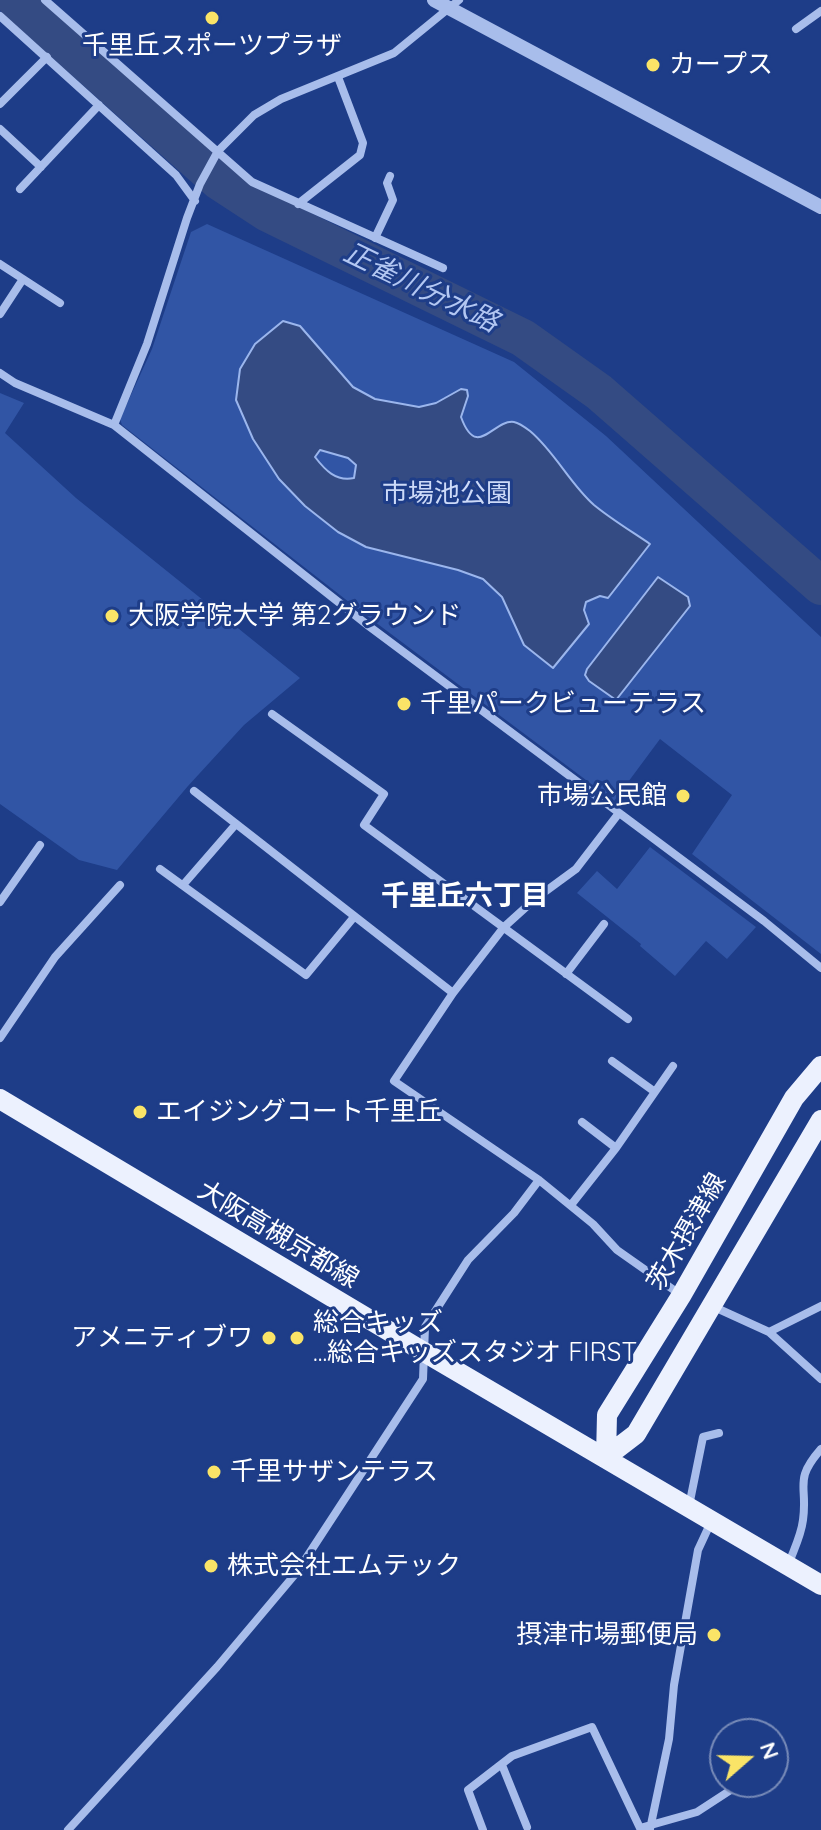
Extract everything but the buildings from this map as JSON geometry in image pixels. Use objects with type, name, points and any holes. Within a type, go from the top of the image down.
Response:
[{"type":"main road","name":"茨木摂津線","points":[[606,1457],[607,1415],[681,1296],[794,1098],[821,1066]]},
{"type":"main road","name":"大阪高槻京都線","points":[[0,1099],[821,1585]]},
{"type":"main road","points":[[606,1457],[636,1434],[821,1120]]},
{"type":"street","points":[[45,0],[252,182],[443,268]]},
{"type":"street","points":[[434,0],[454,4],[821,207]]},
{"type":"street","points":[[114,425],[147,344],[187,218],[200,184],[218,151],[254,115],[281,99],[394,53],[454,4]]},
{"type":"street","points":[[796,29],[821,11]]},
{"type":"street","points":[[0,16],[176,175],[195,201]]},
{"type":"street","points":[[0,104],[47,57]]},
{"type":"street","points":[[298,204],[360,155],[363,143],[338,77]]},
{"type":"street","points":[[20,189],[99,105]]},
{"type":"street","points":[[0,129],[41,167]]},
{"type":"street","points":[[375,238],[393,200],[387,183],[390,176]]},
{"type":"street","points":[[0,264],[60,303]]},
{"type":"street","points":[[0,314],[23,279]]},
{"type":"street","points":[[0,373],[15,383],[114,425],[370,627],[764,921],[821,968]]},
{"type":"street","points":[[272,714],[384,794],[364,825],[628,1019]]},
{"type":"street","points":[[194,791],[453,993]]},
{"type":"street","points":[[619,813],[576,869],[504,927],[453,993],[394,1081],[539,1180],[571,1205],[617,1250],[681,1296]]},
{"type":"street","points":[[183,885],[236,824]]},
{"type":"street","points":[[0,902],[40,845]]},
{"type":"street","points":[[160,869],[306,975],[354,917]]},
{"type":"street","points":[[0,1038],[55,957],[120,885]]},
{"type":"street","points":[[566,974],[604,924]]},
{"type":"street","points":[[612,1061],[655,1092]]},
{"type":"street","points":[[571,1205],[616,1148],[673,1066]]},
{"type":"street","points":[[582,1122],[616,1148]]},
{"type":"street","points":[[68,1830],[217,1667],[297,1572],[423,1379],[425,1327],[468,1260],[514,1213],[539,1180]]},
{"type":"street","points":[[711,1306],[769,1332],[821,1379]]},
{"type":"street","points":[[769,1332],[821,1306]]},
{"type":"street","points":[[689,1507],[703,1437],[719,1433]]},
{"type":"street","points":[[788,1565],[802,1526],[802,1483],[806,1466],[821,1449]]},
{"type":"street","points":[[650,1827],[669,1739],[674,1685],[698,1550],[712,1520]]},
{"type":"street","points":[[483,1830],[468,1790],[512,1756],[592,1727],[640,1828],[697,1812],[718,1798]]},
{"type":"street","points":[[502,1765],[527,1827]]},
{"type":"green space","name":"市場池公園","points":[[207,224],[514,362],[606,436],[821,637],[821,954],[692,854],[732,795],[660,739],[614,801],[363,613],[122,425],[120,419],[152,349],[191,232]]},
{"type":"green space","name":"大阪学院大学 第2グラウンド","points":[[0,393],[24,403],[5,433],[76,498],[300,678],[244,725],[117,870],[79,860],[0,804]]},
{"type":"green space","points":[[650,847],[756,927],[727,959],[706,941],[675,976],[641,944],[577,893],[597,871],[617,889]]},
{"type":"shaded area","points":[[283,321],[300,326],[353,387],[375,399],[419,407],[436,403],[461,389],[467,390],[461,417],[473,436],[486,435],[506,423],[514,422],[522,426],[539,439],[594,505],[650,544],[608,598],[600,596],[586,602],[584,610],[589,624],[553,668],[524,645],[502,597],[483,579],[366,547],[338,532],[305,506],[279,479],[253,439],[236,400],[240,369],[255,344]],"holes":[[[320,450],[348,458],[356,465],[354,478],[348,479],[336,477],[315,457]]]},
{"type":"shaded area","points":[[658,577],[688,597],[690,606],[616,700],[589,681],[585,675],[587,669]]},
{"type":"waterway","name":"正雀川分水路","points":[[16,0],[219,181],[268,213],[523,338],[599,392],[821,586]]},
{"type":"place","name":"千里丘スポーツプラザ","points":[[212,18]]},
{"type":"place","name":"カープス","points":[[653,65]]},
{"type":"place","name":"大阪学院大学 第2グラウンド","points":[[112,616]]},
{"type":"place","name":"千里パークビューテラス","points":[[404,704]]},
{"type":"place","name":"市場公民館","points":[[683,796]]},
{"type":"place","name":"エイジングコート千里丘","points":[[140,1112]]},
{"type":"place","name":"アメニティブワ","points":[[269,1338]]},
{"type":"place","name":"総合キッズ ...総合キッズスタジオ FIRST","points":[[297,1338]]},
{"type":"place","name":"千里サザンテラス","points":[[214,1472]]},
{"type":"place","name":"株式会社エムテック","points":[[211,1566]]},
{"type":"place","name":"摂津市場郵便局","points":[[714,1635]]},
{"type":"district","name":"千里丘六丁目","points":[[465,897]]}]
